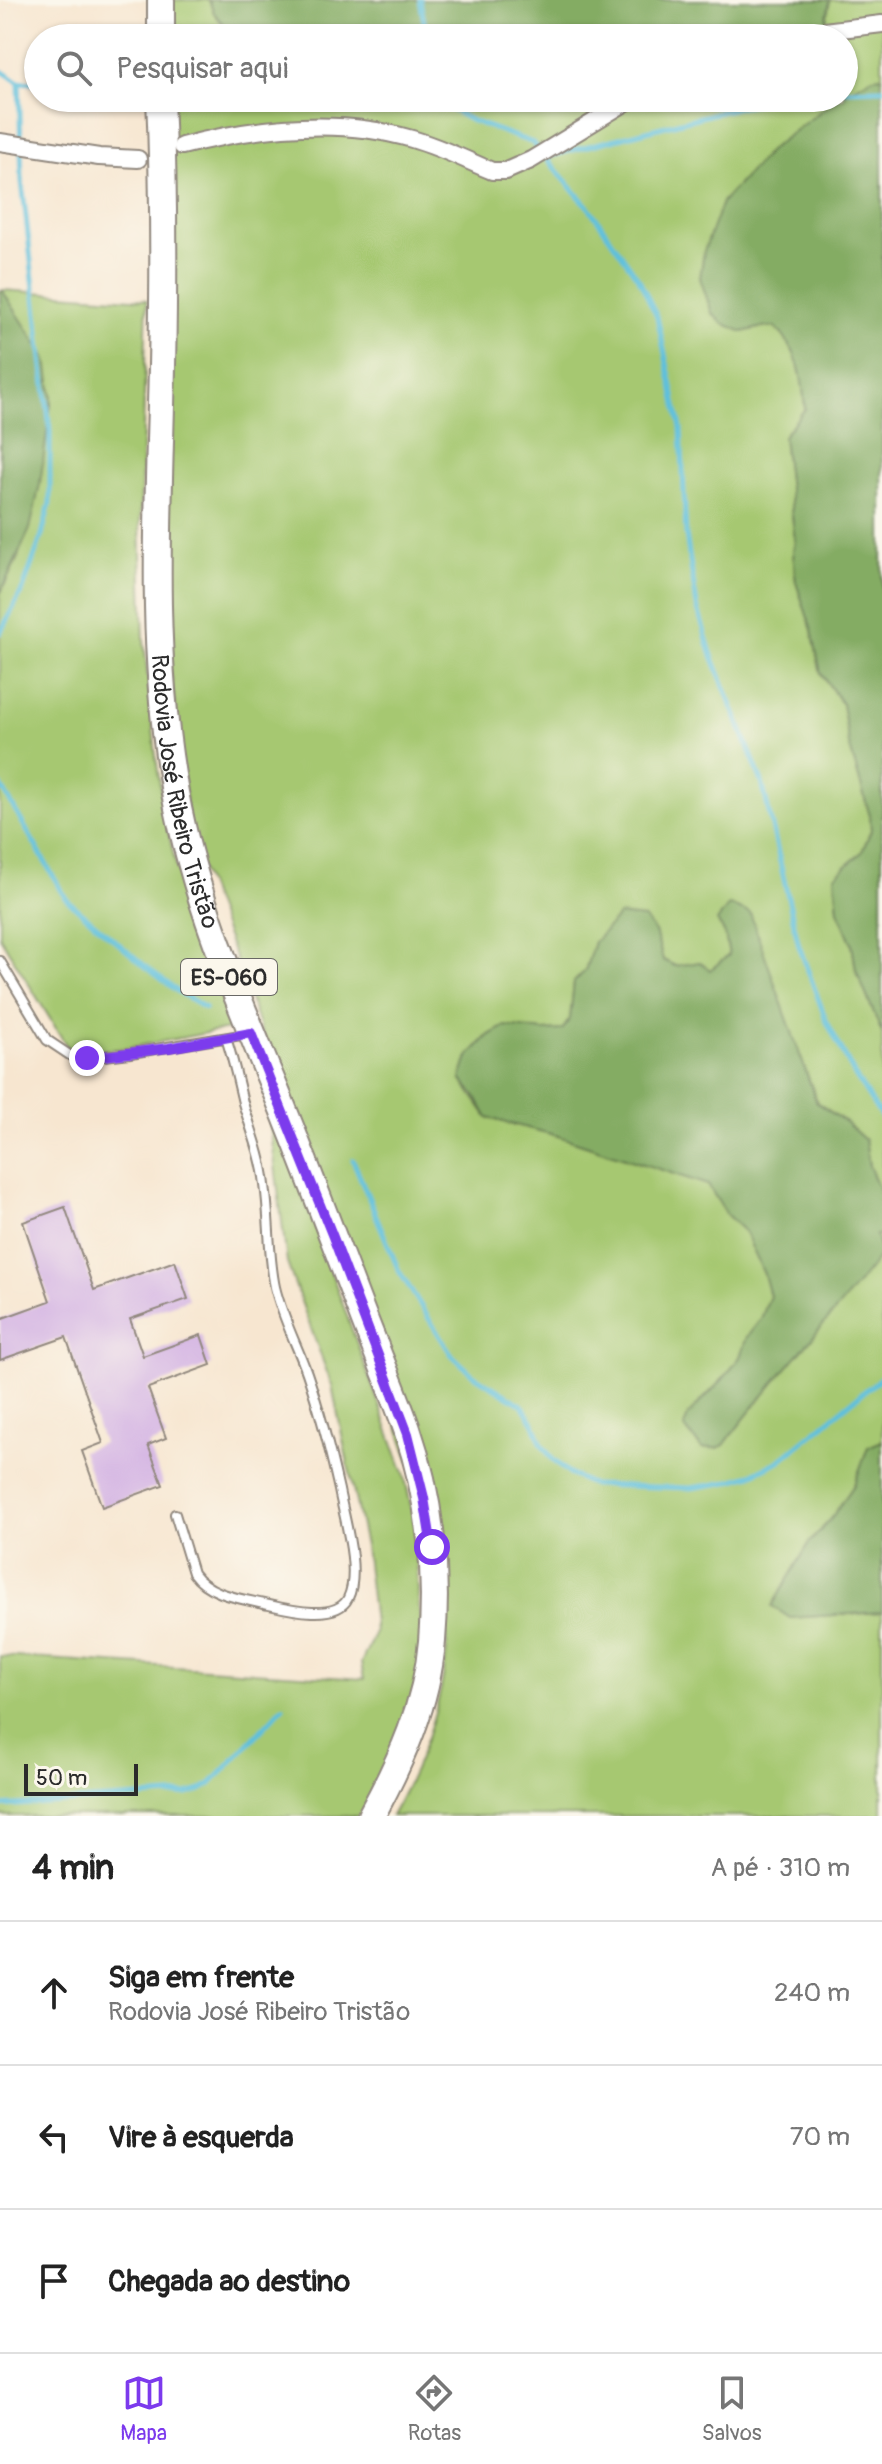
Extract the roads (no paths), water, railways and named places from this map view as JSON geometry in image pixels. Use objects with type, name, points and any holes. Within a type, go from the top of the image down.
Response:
[{"type":"main road","points":[[161,0],[161,24]]},
{"type":"main road","name":"Rodovia José Ribeiro Tristão","points":[[160,112],[163,231],[157,570],[160,671],[172,776],[184,841],[217,948],[239,1035],[333,1237],[408,1434],[432,1547],[432,1642],[426,1680],[405,1750],[371,1816]]},
{"type":"street","points":[[858,27],[882,24]]},
{"type":"street","points":[[182,146],[268,130],[370,130],[425,143],[499,172],[523,164],[611,112]]},
{"type":"street","points":[[0,142],[99,157],[138,159]]},
{"type":"lane","points":[[0,961],[47,1040],[71,1056],[119,1055],[239,1035],[262,1168],[276,1291],[329,1446],[346,1525],[352,1569],[347,1600],[339,1608],[326,1612],[276,1607],[213,1590],[193,1573],[175,1514]]},
{"type":"waterway","points":[[420,0],[424,24]]},
{"type":"waterway","points":[[0,70],[24,82]]},
{"type":"waterway","points":[[0,633],[23,589],[50,503],[50,430],[22,181],[19,82]]},
{"type":"waterway","points":[[858,90],[882,89]]},
{"type":"waterway","points":[[456,112],[533,143],[590,209],[640,281],[657,317],[681,428],[686,535],[697,606],[711,653],[762,782],[799,946],[826,1020],[855,1076],[882,1118]]},
{"type":"waterway","points":[[550,156],[720,112]]},
{"type":"waterway","points":[[0,784],[67,900],[145,966],[205,1008]]},
{"type":"waterway","points":[[353,1160],[399,1271],[451,1354],[472,1374],[522,1405],[553,1460],[571,1475],[593,1485],[691,1488],[751,1475],[779,1461],[882,1377]]},
{"type":"waterway","points":[[0,1806],[187,1794],[201,1790],[211,1784],[283,1707]]}]
